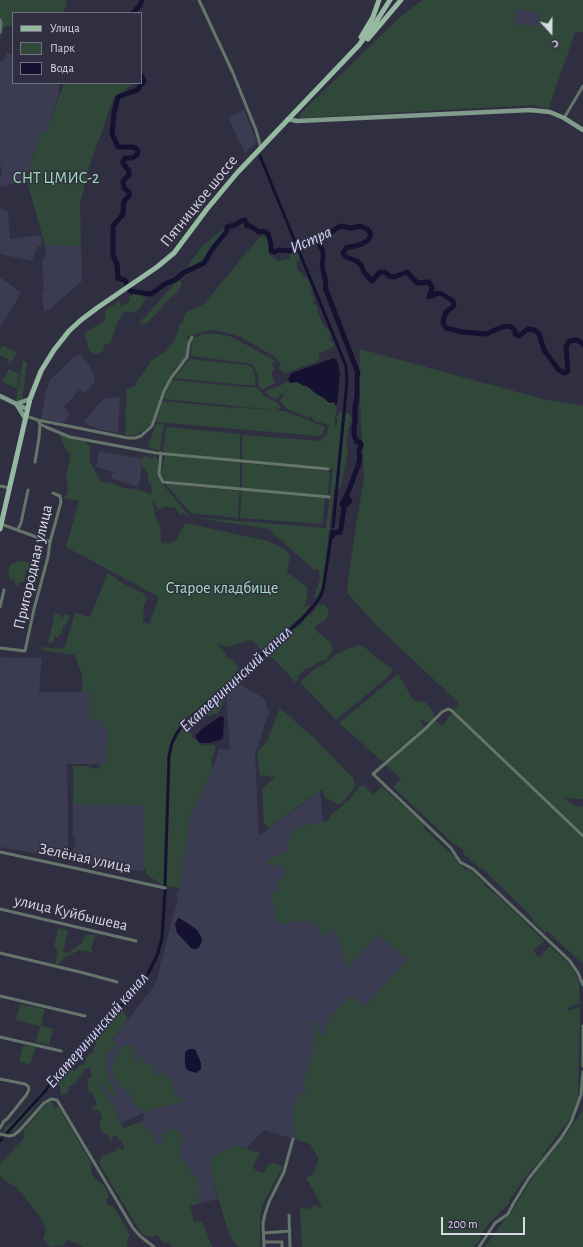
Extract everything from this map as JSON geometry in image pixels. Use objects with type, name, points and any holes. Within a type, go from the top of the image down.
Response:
[{"type":"main road","points":[[350,55],[370,24],[379,0]]},
{"type":"main road","name":"Пятницкое шоссе","points":[[1,526],[30,399],[41,371],[54,350],[74,327],[97,308],[162,264],[174,252],[237,173],[350,55],[376,22],[390,0]]},
{"type":"main road","points":[[345,60],[361,46],[401,0]]},
{"type":"street","points":[[199,0],[233,74],[256,130],[261,148]]},
{"type":"street","points":[[0,20],[0,32]]},
{"type":"street","points":[[564,118],[583,86]]},
{"type":"street","points":[[288,119],[300,121],[530,110],[550,112],[564,118],[583,130]]},
{"type":"street","points":[[16,404],[25,417],[128,438],[141,436],[152,426],[164,390],[170,378],[187,357],[189,343],[192,337]]},
{"type":"street","points":[[0,396],[27,409]]},
{"type":"street","points":[[16,404],[30,399]]},
{"type":"street","points":[[35,462],[40,424],[38,420]]},
{"type":"street","points":[[40,424],[70,437],[162,453],[328,469]]},
{"type":"street","points":[[162,453],[159,473],[163,482],[329,497]]},
{"type":"street","points":[[0,486],[9,488]]},
{"type":"street","points":[[18,530],[28,490]]},
{"type":"street","name":"Пригородная улица","points":[[0,648],[25,651],[61,499],[60,496],[53,493]]},
{"type":"street","points":[[1,526],[18,530],[50,542]]},
{"type":"street","points":[[0,607],[4,590]]},
{"type":"street","points":[[583,836],[452,710],[448,709],[442,712],[426,728],[373,774],[451,848],[460,862],[474,869],[570,961],[583,984]]},
{"type":"street","name":"Зелёная улица","points":[[0,852],[165,888]]},
{"type":"street","name":"улица Куйбышева","points":[[0,909],[136,941]]},
{"type":"street","points":[[0,953],[117,982]]},
{"type":"street","points":[[0,996],[85,1016]]},
{"type":"street","points":[[583,1026],[583,1066]]},
{"type":"street","points":[[0,1037],[61,1051]]},
{"type":"street","points":[[479,1247],[495,1223],[508,1214],[529,1178],[561,1138],[571,1122],[582,1095],[583,1072]]},
{"type":"street","points":[[0,1079],[25,1084],[29,1088],[27,1094],[7,1119],[2,1120],[0,1128]]},
{"type":"street","points":[[0,1134],[11,1136],[20,1130],[47,1100],[57,1100],[133,1228],[142,1238],[154,1247]]},
{"type":"street","points":[[264,1247],[265,1214],[269,1202],[284,1172],[293,1139]]},
{"type":"street","points":[[289,1215],[290,1247]]},
{"type":"street","points":[[264,1233],[290,1231]]},
{"type":"street","points":[[264,1242],[282,1242],[282,1247]]},
{"type":"shaded area","points":[[516,9],[540,13],[538,27],[514,24]]},
{"type":"shaded area","points":[[7,52],[12,54],[12,84],[59,84],[59,93],[46,134],[41,132],[25,180],[3,187],[0,186],[2,170],[0,164],[0,61],[3,62]]},
{"type":"shaded area","points":[[244,110],[257,142],[245,153],[228,118]]},
{"type":"shaded area","points":[[0,208],[8,211],[10,239],[41,235],[42,246],[37,247],[32,261],[0,254]]},
{"type":"shaded area","points":[[45,245],[81,246],[82,281],[50,309],[44,312],[42,294],[44,293],[42,261],[46,253]]},
{"type":"shaded area","points":[[0,277],[21,293],[0,328]]},
{"type":"shaded area","points":[[79,354],[89,364],[95,381],[85,393],[79,390],[64,407],[70,416],[63,423],[41,418],[46,391],[50,380]]},
{"type":"shaded area","points":[[120,397],[118,433],[98,429],[88,425],[84,421],[104,398]]},
{"type":"shaded area","points":[[99,451],[142,459],[138,487],[111,478],[113,472],[96,467]]},
{"type":"shaded area","points":[[0,657],[42,658],[39,692],[90,692],[108,728],[106,764],[67,764],[68,859],[0,847]]},
{"type":"shaded area","points":[[239,684],[264,698],[269,712],[255,754],[259,836],[320,791],[323,822],[348,969],[378,934],[408,959],[364,1007],[318,1154],[310,1144],[264,1130],[247,1148],[235,1145],[211,1172],[218,1199],[190,1206],[194,1222],[202,1221],[212,1247],[171,1247],[144,1182],[137,1122],[143,1121],[144,1113],[121,1123],[115,1109],[90,1072],[92,1065],[156,982],[178,897],[176,896],[177,892],[179,893],[190,817],[213,769],[219,749],[230,750],[226,697],[231,686]]},
{"type":"shaded area","points":[[74,803],[143,805],[144,871],[73,861],[73,847],[75,847],[75,837],[73,835]]},
{"type":"green space","points":[[0,0],[65,0],[67,3],[62,12],[12,12],[12,25],[4,27],[0,40]]},
{"type":"green space","points":[[423,0],[583,0],[583,32],[575,32],[548,110],[534,105],[303,118],[299,117],[302,112],[401,16]],"holes":[[[516,9],[540,13],[538,27],[514,24]]]},
{"type":"green space","name":"СНТ ЦМИС-2","points":[[64,84],[134,84],[114,97],[89,167],[80,204],[81,246],[45,245],[26,178],[41,132],[46,133]]},
{"type":"green space","points":[[224,228],[224,232],[212,247],[203,262],[189,268],[188,265],[205,243],[208,243],[212,237]]},
{"type":"green space","points":[[263,235],[268,238],[270,246],[269,254],[279,261],[289,259],[290,253],[294,250],[297,251],[300,258],[296,262],[298,270],[308,279],[311,286],[312,296],[315,298],[313,302],[318,308],[318,313],[324,326],[330,331],[330,340],[334,344],[332,348],[319,354],[319,361],[285,373],[278,368],[281,364],[275,357],[241,337],[210,330],[188,336],[187,338],[189,340],[186,356],[183,362],[181,361],[175,368],[164,387],[151,426],[136,435],[125,435],[125,413],[127,403],[126,390],[134,386],[152,360],[166,351],[175,340],[180,325],[184,321],[183,317],[188,311],[204,304],[258,239]]},
{"type":"green space","points":[[175,281],[181,281],[182,285],[157,313],[147,323],[144,324],[139,322],[171,288]]},
{"type":"green space","points":[[134,292],[146,298],[139,309],[133,313],[125,311],[117,323],[110,343],[104,345],[103,351],[95,355],[90,351],[84,334],[105,320],[105,311],[108,307],[113,306],[120,300],[121,307],[130,301],[129,296],[133,295]]},
{"type":"green space","points":[[203,334],[219,334],[232,337],[274,360],[272,366],[275,369],[272,371],[272,376],[275,383],[262,390],[259,386],[257,373],[254,366],[247,363],[191,356],[193,338]]},
{"type":"green space","points":[[3,345],[17,353],[10,364],[7,363],[9,360],[0,355],[0,350]]},
{"type":"green space","points":[[360,349],[543,399],[583,406],[583,799],[565,798],[574,806],[583,807],[583,964],[547,931],[545,933],[532,920],[533,918],[482,868],[480,869],[463,853],[464,851],[456,844],[455,845],[393,787],[401,779],[386,765],[431,724],[420,720],[424,727],[383,762],[339,723],[398,674],[414,701],[425,702],[432,710],[436,721],[442,727],[459,703],[381,630],[348,594],[347,589],[364,479],[359,382]]},
{"type":"green space","points":[[190,359],[247,365],[252,367],[256,384],[243,385],[174,378]]},
{"type":"green space","points":[[23,360],[27,363],[22,401],[16,401]]},
{"type":"green space","points":[[9,369],[19,374],[17,389],[2,381]]},
{"type":"green space","points":[[171,380],[257,388],[265,397],[276,402],[280,406],[279,409],[276,410],[163,399]]},
{"type":"green space","points":[[288,382],[301,383],[328,402],[334,401],[335,405],[337,405],[334,426],[338,427],[336,425],[338,420],[336,417],[339,412],[349,414],[352,419],[349,423],[350,425],[346,439],[348,451],[339,490],[334,491],[322,588],[315,599],[314,597],[321,577],[318,569],[314,570],[269,529],[190,517],[326,528],[333,469],[242,460],[242,435],[323,441],[321,438],[324,438],[329,425],[314,421],[310,416],[309,418],[287,409],[280,401],[284,395],[283,393],[276,399],[269,396],[265,392]]},
{"type":"green space","points":[[162,401],[228,407],[231,409],[231,407],[285,411],[325,427],[322,435],[319,436],[156,422]]},
{"type":"green space","points":[[156,424],[164,424],[160,451],[148,447]]},
{"type":"green space","points":[[167,427],[240,434],[240,460],[164,452]]},
{"type":"green space","name":"Старое кладбище","points":[[60,435],[84,441],[90,447],[90,462],[101,482],[113,483],[120,487],[140,490],[151,495],[151,485],[148,482],[148,475],[145,468],[142,467],[142,459],[144,456],[151,459],[155,456],[158,460],[158,478],[190,517],[182,512],[182,516],[174,507],[172,508],[167,506],[158,510],[155,503],[152,501],[156,519],[160,526],[161,542],[164,544],[176,540],[185,523],[268,541],[284,549],[289,554],[290,558],[287,572],[307,587],[307,599],[304,608],[308,605],[310,606],[307,611],[262,651],[251,640],[228,647],[219,644],[220,648],[228,658],[233,660],[239,669],[225,685],[226,697],[218,713],[197,719],[188,727],[192,737],[203,746],[215,745],[215,752],[211,759],[213,769],[190,817],[180,888],[162,885],[146,874],[145,866],[144,871],[143,805],[73,804],[73,766],[89,766],[90,768],[99,769],[100,764],[106,764],[108,728],[103,728],[103,720],[88,719],[90,693],[82,692],[83,683],[81,671],[75,655],[42,650],[42,647],[62,649],[65,647],[75,613],[90,617],[108,573],[124,584],[143,593],[147,598],[144,606],[143,622],[149,624],[159,597],[66,547],[79,501],[63,498],[67,494],[68,490],[66,478],[71,454],[65,448]]},
{"type":"green space","points":[[165,455],[240,463],[240,488],[162,480],[160,476]]},
{"type":"green space","points":[[242,463],[327,471],[330,473],[328,493],[325,496],[242,488]]},
{"type":"green space","points":[[166,485],[239,491],[238,518],[191,513]]},
{"type":"green space","points":[[242,491],[325,498],[322,524],[240,518]]},
{"type":"green space","points":[[19,561],[28,562],[33,569],[31,571],[26,570],[24,582],[19,582],[18,586],[14,584],[15,581],[9,578],[8,574],[10,565]]},
{"type":"green space","points":[[318,605],[325,605],[328,610],[328,614],[325,620],[316,626],[315,630],[330,642],[333,649],[327,659],[305,669],[298,676],[297,681],[295,682],[277,662],[267,654],[294,629],[301,625],[305,618],[312,614]]},
{"type":"green space","points":[[55,613],[60,614],[61,618],[65,614],[70,615],[66,625],[63,626],[63,634],[54,637],[54,640],[51,643],[48,643]]},
{"type":"green space","points":[[358,645],[367,649],[376,658],[393,669],[389,676],[336,720],[300,682],[316,668],[328,662],[335,655]]},
{"type":"green space","points":[[280,708],[313,737],[353,778],[355,787],[342,803],[337,804],[326,798],[322,790],[269,828],[264,823],[262,789],[275,777],[260,775],[257,753],[268,739]]},
{"type":"green space","points":[[364,785],[373,795],[382,787],[425,825],[423,828],[454,856],[456,861],[466,870],[468,868],[544,941],[533,951],[539,957],[550,946],[571,966],[579,981],[580,1003],[568,1008],[568,1011],[580,1007],[578,1098],[574,1108],[575,1109],[570,1119],[542,1155],[543,1157],[521,1183],[509,1201],[510,1202],[486,1227],[480,1236],[481,1238],[474,1247],[302,1247],[300,1208],[310,1210],[313,1205],[322,1208],[306,1178],[314,1173],[319,1158],[310,1144],[296,1139],[293,1120],[293,1109],[299,1093],[306,1094],[307,1090],[302,1085],[312,1060],[315,1031],[312,1020],[315,1019],[321,1036],[323,1036],[330,1017],[352,995],[364,1007],[408,959],[378,934],[348,969],[335,928],[322,936],[315,923],[295,920],[286,924],[275,921],[275,910],[271,893],[279,889],[276,881],[286,876],[281,865],[270,867],[266,860],[289,851],[288,842],[295,828],[327,821],[332,814],[349,800],[360,786]]},
{"type":"green space","points":[[58,928],[68,930],[63,952],[68,953],[83,942],[85,935],[99,935],[95,937],[91,948],[93,952],[79,950],[61,960],[60,964],[55,964],[58,952],[54,946]]},
{"type":"green space","points":[[20,1004],[45,1009],[41,1026],[53,1029],[49,1045],[36,1042],[40,1026],[16,1020]]},
{"type":"green space","points":[[122,1007],[127,1020],[111,1040],[117,1043],[115,1047],[108,1051],[105,1066],[112,1086],[117,1094],[114,1096],[108,1092],[103,1085],[99,1085],[115,1109],[123,1128],[141,1122],[141,1124],[146,1127],[156,1140],[155,1144],[160,1145],[165,1144],[160,1136],[168,1132],[169,1128],[180,1132],[180,1137],[184,1140],[184,1143],[180,1145],[179,1153],[188,1165],[192,1175],[196,1176],[200,1186],[198,1204],[190,1206],[194,1222],[202,1221],[212,1247],[173,1247],[170,1242],[163,1243],[158,1235],[151,1237],[142,1234],[99,1163],[102,1156],[116,1151],[118,1147],[122,1150],[124,1148],[123,1144],[116,1136],[113,1136],[112,1140],[109,1139],[108,1135],[101,1131],[99,1122],[102,1119],[102,1116],[99,1111],[92,1109],[92,1107],[97,1105],[93,1094],[89,1091],[87,1079],[93,1076],[90,1072],[91,1068],[85,1068],[81,1076],[74,1084],[69,1086],[68,1091],[65,1094],[61,1095],[60,1086],[53,1085],[64,1072],[70,1069],[75,1071],[80,1065],[83,1065],[89,1054],[94,1052],[93,1048],[96,1045],[95,1040],[87,1051],[84,1052],[84,1050],[72,1064],[54,1079],[47,1091],[16,1129],[6,1134],[4,1132],[5,1127],[14,1121],[34,1100],[56,1074],[56,1072],[63,1067],[86,1043],[113,1012],[115,1012],[115,1014],[110,1020],[112,1021],[115,1019],[118,1015],[116,1011]]},
{"type":"green space","points":[[23,1045],[36,1047],[30,1064],[19,1062]]},
{"type":"green space","points":[[125,1045],[132,1045],[135,1050],[134,1056],[136,1064],[139,1062],[138,1057],[142,1056],[144,1064],[150,1064],[153,1071],[157,1075],[165,1073],[170,1076],[174,1089],[173,1092],[185,1101],[144,1112],[131,1100],[130,1092],[119,1086],[112,1069],[114,1060],[121,1048]]},
{"type":"green space","points":[[51,1101],[54,1108],[58,1106],[91,1163],[91,1173],[95,1179],[105,1187],[109,1197],[106,1199],[108,1205],[114,1207],[130,1235],[127,1241],[127,1247],[83,1247],[67,1240],[63,1246],[50,1247],[43,1239],[46,1231],[44,1224],[37,1213],[17,1188],[0,1176],[0,1164],[24,1138],[24,1130],[48,1102]]},
{"type":"green space","points":[[583,1110],[583,1247],[485,1247],[505,1219],[510,1215],[537,1171],[566,1135]]},
{"type":"green space","points":[[235,1145],[260,1153],[253,1166],[254,1169],[262,1173],[266,1171],[267,1165],[274,1163],[283,1167],[262,1205],[260,1217],[260,1247],[239,1247],[233,1241],[227,1228],[211,1172],[211,1158]]},
{"type":"water","points":[[334,358],[337,361],[340,373],[337,405],[335,405],[334,402],[328,402],[307,386],[297,382],[290,383],[288,379],[292,373]]},
{"type":"water","points":[[221,716],[224,718],[223,738],[209,743],[200,743],[196,738],[196,735],[203,728]]},
{"type":"water","points":[[178,918],[197,930],[202,938],[201,944],[198,948],[191,948],[177,933],[175,924]]},
{"type":"water","points":[[189,1049],[194,1049],[196,1051],[201,1063],[201,1069],[196,1073],[187,1070],[185,1064],[185,1052]]},
{"type":"waterway","name":"Истра","points":[[134,12],[142,0]]},
{"type":"waterway","name":"Екатерининский канал","points":[[142,77],[144,81],[142,84]]},
{"type":"waterway","name":"Екатерининский канал","points":[[142,84],[137,90],[118,97],[114,113],[112,134],[118,147],[132,147],[136,148],[138,151],[137,155],[132,158],[125,158],[123,161],[129,171],[129,175],[123,181],[124,188],[129,192],[129,196],[124,201],[123,214],[113,226],[113,255],[117,264],[118,278],[125,280],[130,291],[151,294],[165,284],[175,280],[183,273],[204,263],[213,248],[227,231],[227,227],[235,225],[243,220],[245,220],[247,226],[250,226],[259,232],[263,231],[268,234],[271,244],[271,251],[274,252],[279,250],[290,251],[295,248],[299,250],[302,248],[304,242],[330,233],[340,226],[351,228],[360,226],[367,229],[371,234],[368,240],[362,244],[346,248],[343,253],[346,257],[357,261],[372,281],[380,272],[385,272],[389,276],[394,277],[407,272],[417,283],[429,282],[432,288],[429,297],[437,293],[442,294],[453,301],[454,306],[447,311],[444,317],[443,323],[446,328],[462,332],[486,334],[502,327],[510,326],[515,330],[515,334],[519,336],[528,329],[535,330],[539,334],[544,350],[558,369],[564,373],[568,371],[566,347],[569,341],[577,340],[583,345]]},
{"type":"waterway","name":"Екатерининский канал","points":[[260,156],[346,366],[347,381],[333,527]]},
{"type":"waterway","points":[[317,238],[323,252],[322,265],[326,283],[325,287],[358,373],[354,435],[357,442],[361,444],[359,450],[359,463],[342,504],[344,507],[340,532],[334,533],[332,536]]},
{"type":"waterway","points":[[344,507],[350,501],[346,496]]},
{"type":"waterway","name":"Екатерининский канал","points":[[165,885],[169,756],[172,743],[184,723],[302,619],[316,603],[323,590],[332,531]]},
{"type":"waterway","name":"Екатерининский канал","points":[[6,1134],[46,1090],[51,1082],[72,1062],[75,1057],[78,1056],[104,1023],[140,985],[149,972],[157,956],[162,938],[165,890]]}]
